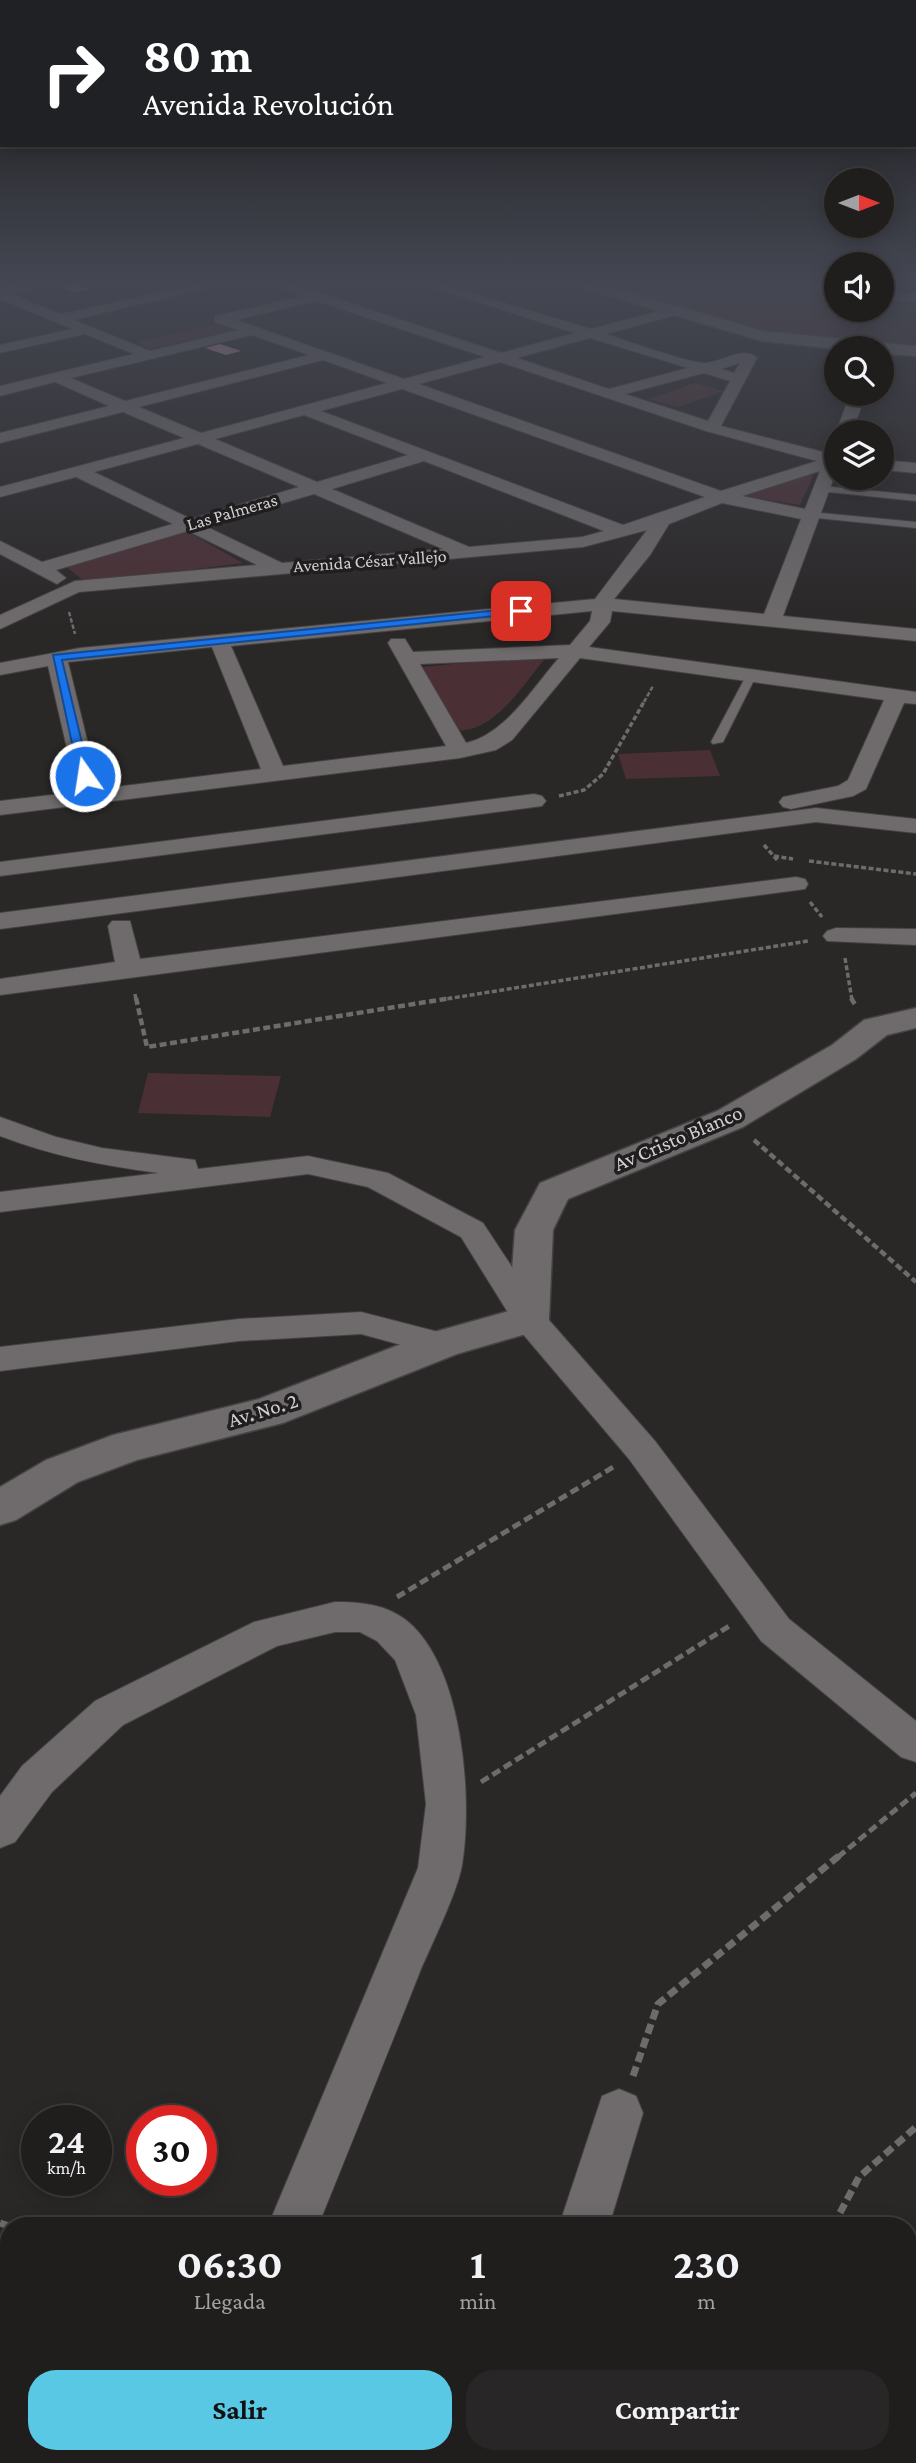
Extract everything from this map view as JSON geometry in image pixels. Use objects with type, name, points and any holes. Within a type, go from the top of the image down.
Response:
[{"type":"street","points":[[98,396],[471,554]]},
{"type":"street","points":[[0,438],[167,396]]},
{"type":"street","points":[[0,492],[358,396]]},
{"type":"street","points":[[442,396],[721,497],[810,515]]},
{"type":"street","points":[[619,396],[712,428],[824,454]]},
{"type":"street","points":[[712,428],[730,396]]},
{"type":"street","points":[[305,410],[624,532]]},
{"type":"street","name":"Las Palmeras","points":[[40,569],[425,456]]},
{"type":"street","name":"Avenida César Vallejo","points":[[69,589],[583,542],[662,520],[824,461]]},
{"type":"street","points":[[894,466],[916,468]]},
{"type":"street","points":[[78,471],[276,568]]},
{"type":"street","points":[[772,620],[810,515],[824,484]]},
{"type":"street","points":[[0,808],[90,799],[460,751],[488,745],[504,735],[600,621],[604,612],[602,604],[605,596],[643,551],[662,520]]},
{"type":"street","points":[[0,623],[69,589],[40,569],[4,553]]},
{"type":"street","points":[[0,669],[80,654],[602,604],[916,635]]},
{"type":"street","points":[[387,624],[460,751]]},
{"type":"street","points":[[219,641],[275,775]]},
{"type":"street","points":[[407,657],[573,651],[906,697],[858,784],[845,791],[782,804],[760,813],[747,825]]},
{"type":"street","points":[[56,657],[90,799]]},
{"type":"street","points":[[0,869],[534,802]]},
{"type":"street","points":[[0,921],[816,815],[916,826]]},
{"type":"street","points":[[103,854],[110,880]]},
{"type":"street","points":[[0,987],[129,968],[796,884]]},
{"type":"street","points":[[121,926],[129,968]]},
{"type":"street","points":[[836,936],[916,937]]},
{"type":"street","name":"Av Cristo Blanco","points":[[529,1319],[534,1230],[553,1191],[730,1119],[844,1052],[876,1027],[916,1018]]},
{"type":"street","points":[[0,1126],[47,1144],[102,1157],[230,1173]]},
{"type":"street","points":[[0,1202],[308,1165],[377,1180],[422,1201],[472,1230],[529,1319],[642,1450],[775,1630],[916,1745]]},
{"type":"street","name":"Av. No. 2","points":[[0,1508],[62,1471],[128,1446],[268,1412],[442,1344],[529,1319]]},
{"type":"street","points":[[0,1359],[239,1330],[361,1323],[442,1344]]},
{"type":"street","points":[[0,1829],[37,1779],[109,1713],[268,1633],[335,1617],[364,1617],[391,1630],[409,1649],[424,1677],[436,1715],[447,1804],[440,1868],[297,2217]]},
{"type":"street","points":[[587,2217],[619,2113]]},
{"type":"lane","points":[[822,489],[916,498]]},
{"type":"lane","points":[[810,515],[916,525]]},
{"type":"lane","points":[[717,742],[751,676]]},
{"type":"path","points":[[69,589],[80,654]]},
{"type":"path","points":[[534,802],[584,790],[603,774],[666,664]]},
{"type":"path","points":[[773,856],[916,874]]},
{"type":"path","points":[[129,968],[147,1047],[836,936]]},
{"type":"path","points":[[730,1119],[916,1282]]},
{"type":"path","points":[[364,1617],[642,1450]]},
{"type":"path","points":[[447,1804],[759,1607]]},
{"type":"path","points":[[619,2113],[658,2004],[916,1793]]},
{"type":"path","points":[[838,2217],[859,2177],[916,2127]]},
{"type":"shaded area","points":[[658,396],[710,396],[678,407],[649,399]]},
{"type":"shaded area","points":[[811,472],[813,477],[800,505],[737,495]]},
{"type":"shaded area","points":[[186,531],[243,563],[98,582],[82,579],[66,567]]},
{"type":"shaded area","points":[[548,655],[518,693],[494,717],[466,730],[451,730],[446,723],[422,667]]},
{"type":"shaded area","points":[[710,750],[720,776],[626,779],[618,754]]},
{"type":"shaded area","points":[[148,1073],[281,1076],[270,1117],[138,1113]]},
{"type":"route","points":[[85,776],[56,657],[521,611]]}]
